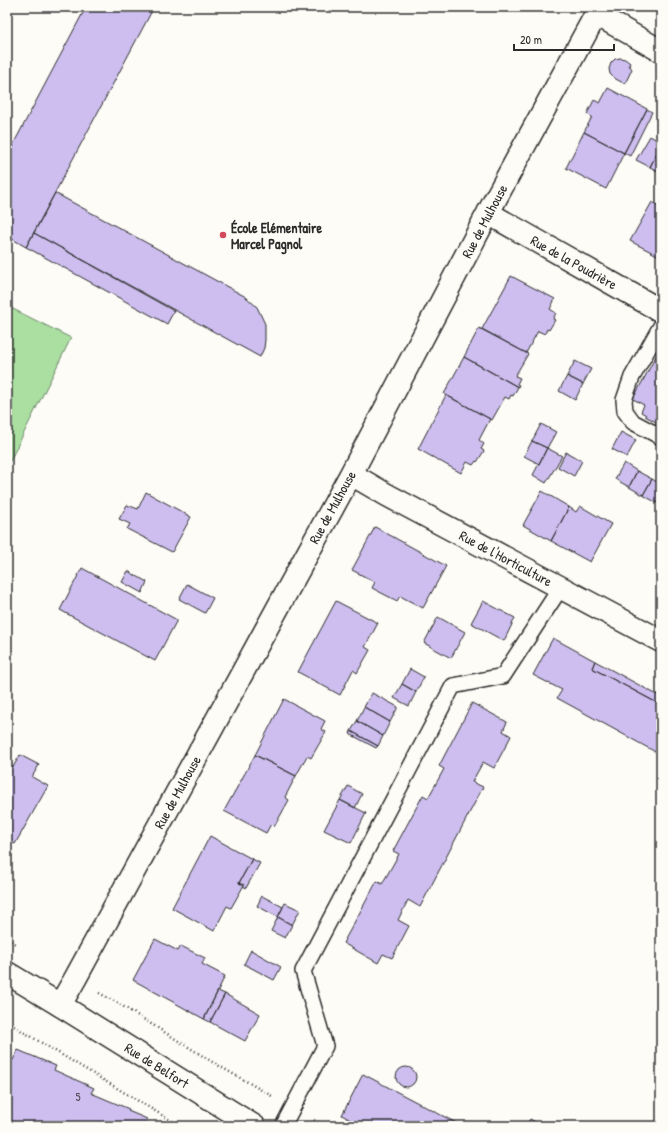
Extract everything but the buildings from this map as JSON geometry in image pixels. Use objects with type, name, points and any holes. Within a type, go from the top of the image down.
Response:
[{"type":"street","points":[[598,11],[627,32],[661,51]]},
{"type":"street","name":"Rue de Mulhouse","points":[[60,1005],[351,474],[488,214],[598,11]]},
{"type":"street","name":"Rue de la Poudrière","points":[[488,214],[661,311]]},
{"type":"street","name":"Rue de l'Horticulture","points":[[351,474],[661,641]]},
{"type":"street","name":"Rue de Belfort","points":[[7,973],[254,1126]]},
{"type":"lane","points":[[661,326],[632,377],[624,400],[625,411],[633,422],[661,437]]},
{"type":"lane","points":[[283,1126],[325,1046],[303,971],[454,686],[503,676],[561,587]]},
{"type":"path","points":[[7,939],[20,946]]},
{"type":"path","points":[[75,979],[116,1002],[214,1063],[323,1126]]},
{"type":"path","points":[[7,1022],[180,1126]]},
{"type":"green space","points":[[7,306],[71,338],[7,467]]},
{"type":"place","name":"École Elémentaire Marcel Pagnol","points":[[223,235]]}]
